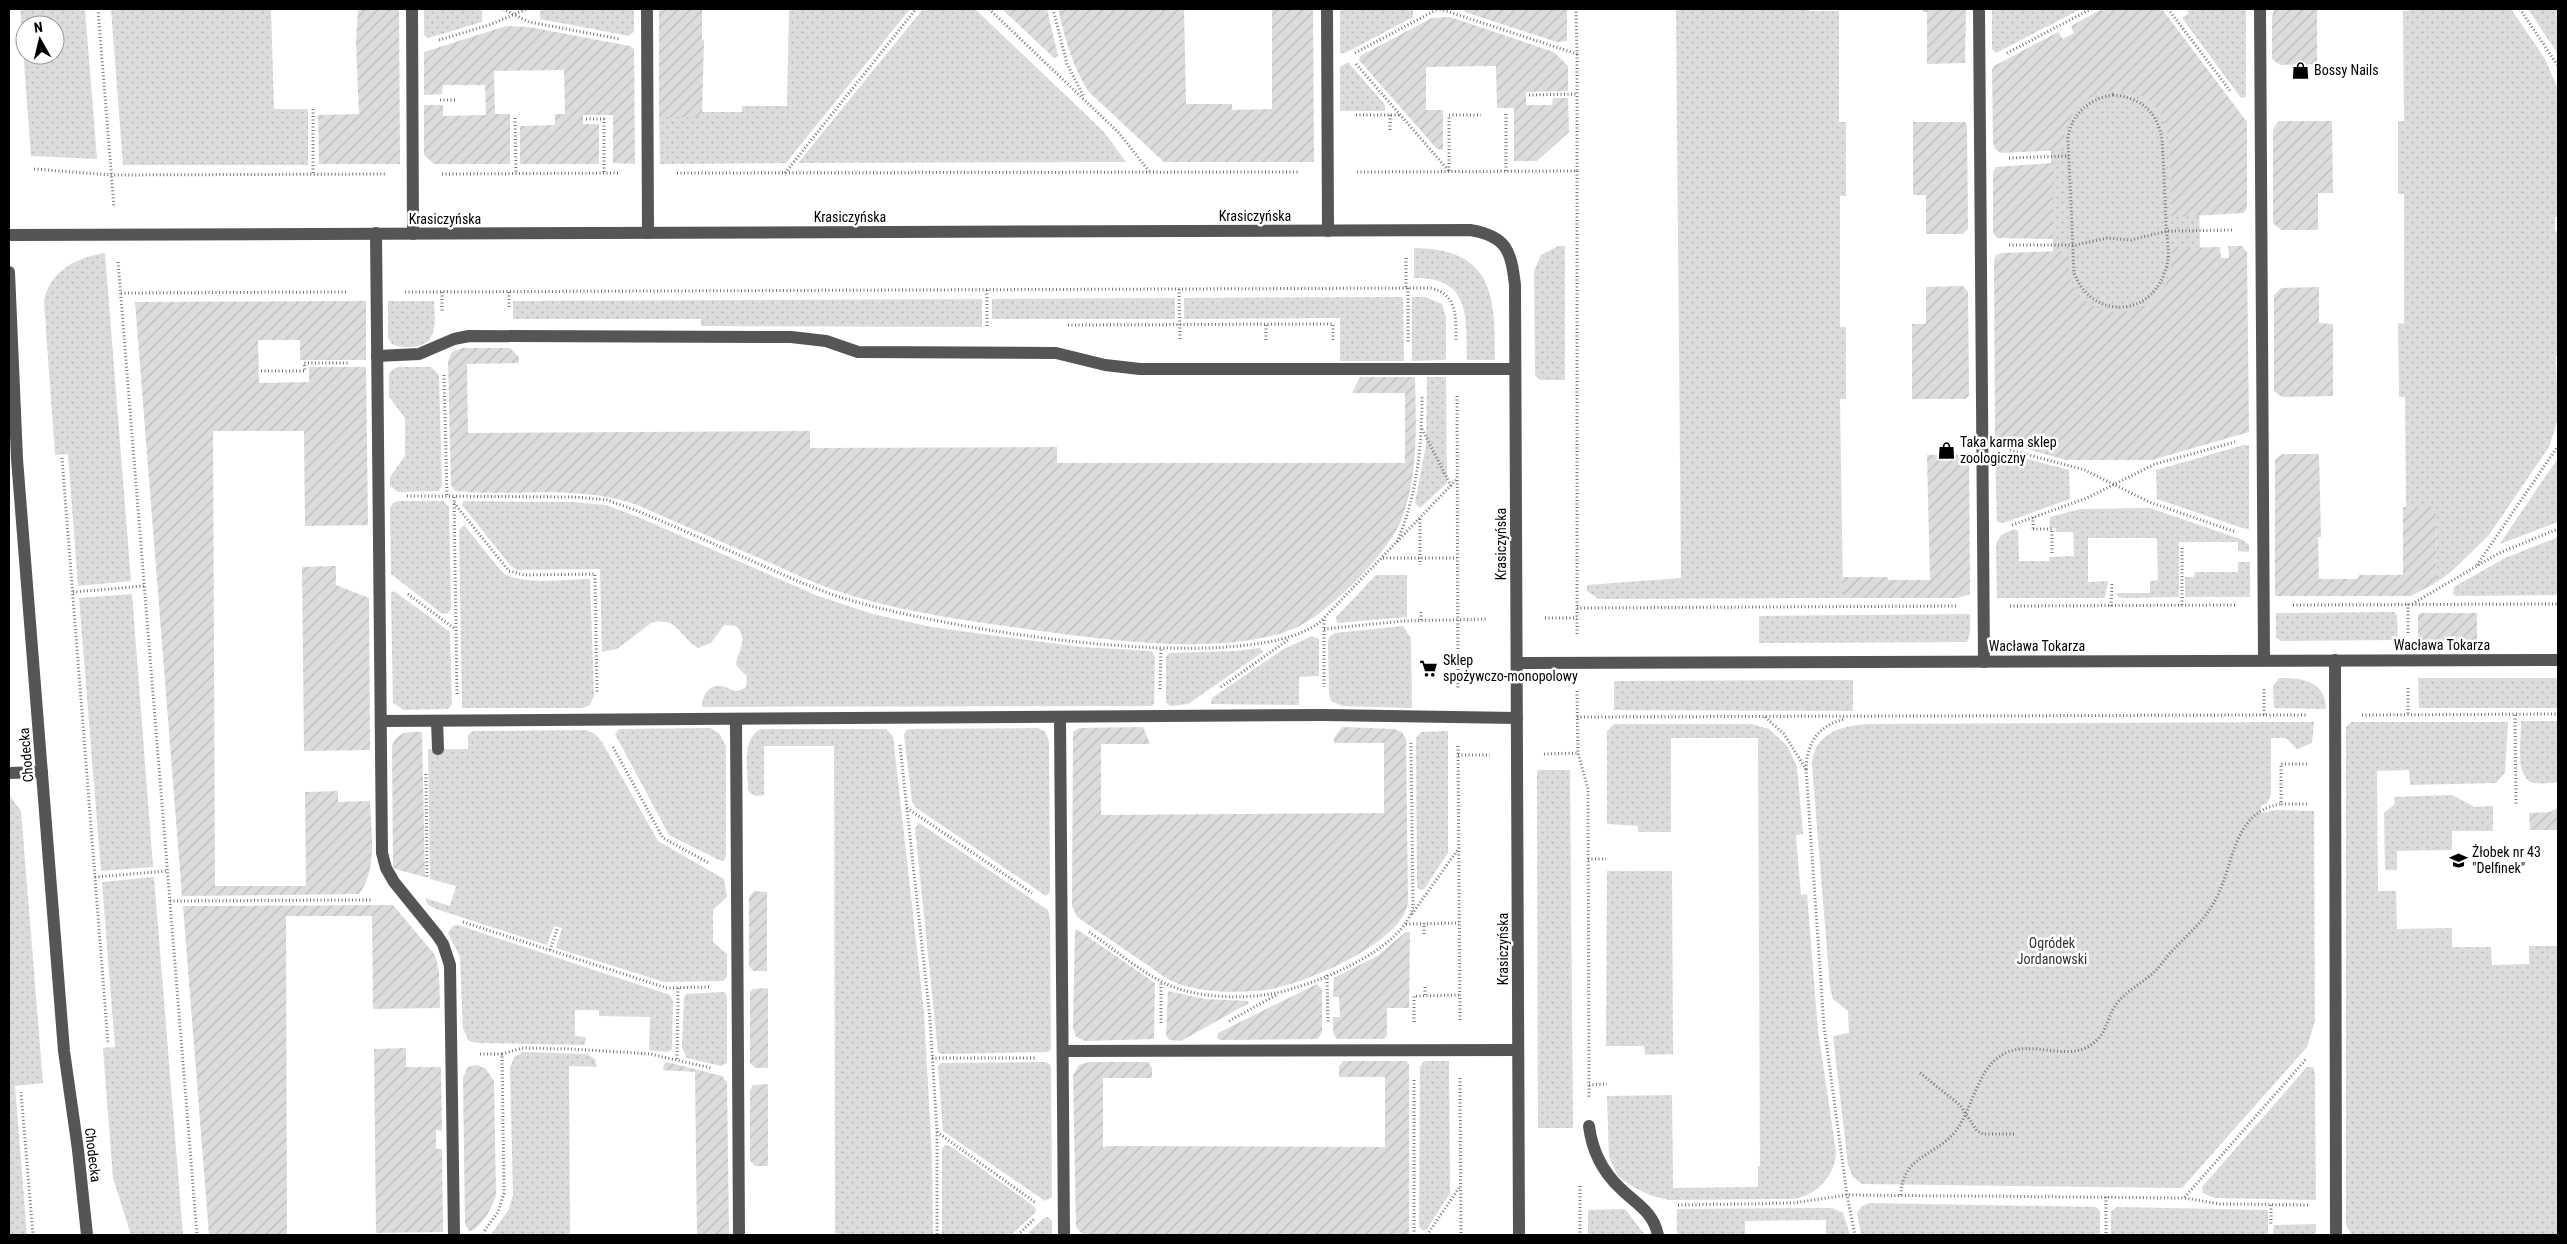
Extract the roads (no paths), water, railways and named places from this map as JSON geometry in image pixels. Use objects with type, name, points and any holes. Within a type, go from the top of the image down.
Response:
[{"type":"street","points":[[412,9],[413,234]]},
{"type":"street","points":[[647,9],[648,233]]},
{"type":"street","points":[[1327,9],[1328,231]]},
{"type":"street","points":[[1979,9],[1984,662]]},
{"type":"street","points":[[2260,9],[2264,660]]},
{"type":"street","name":"Krasiczyńska","points":[[9,235],[1470,230],[1492,235],[1501,241],[1512,261],[1514,273],[1520,1235]]},
{"type":"street","points":[[376,233],[383,859],[391,878],[443,944],[450,965],[454,1235]]},
{"type":"street","name":"Chodecka","points":[[9,272],[17,458],[42,772],[66,1066],[78,1150],[87,1235]]},
{"type":"street","points":[[377,360],[419,354],[443,343],[469,336],[791,336],[826,341],[848,350],[864,353],[987,351],[1056,353],[1121,368],[1515,368]]},
{"type":"street","points":[[2335,660],[2336,1235]]},
{"type":"street","name":"Wacława Tokarza","points":[[1517,663],[2558,660]]},
{"type":"street","points":[[380,721],[1324,715],[1517,718]]},
{"type":"street","points":[[1060,717],[1064,1229]]},
{"type":"street","points":[[736,719],[739,1235]]},
{"type":"street","points":[[437,721],[438,749]]},
{"type":"street","points":[[9,773],[42,772]]},
{"type":"street","points":[[1063,1054],[1161,1050],[1518,1050]]},
{"type":"street","points":[[1589,1126],[1592,1147],[1597,1157],[1620,1189],[1649,1213],[1658,1235]]},
{"type":"place","name":"Bossy Nails","points":[[2300,70]]},
{"type":"place","name":"Taka karma sklep zoologiczny","points":[[1946,450]]},
{"type":"place","name":"Sklep spożywczo-monopolowy","points":[[1429,668]]},
{"type":"place","name":"Żłobek nr 43 \"Delfinek\"","points":[[2458,860]]},
{"type":"park label","name":"Ogródek Jordanowski","points":[[2052,952]]}]
